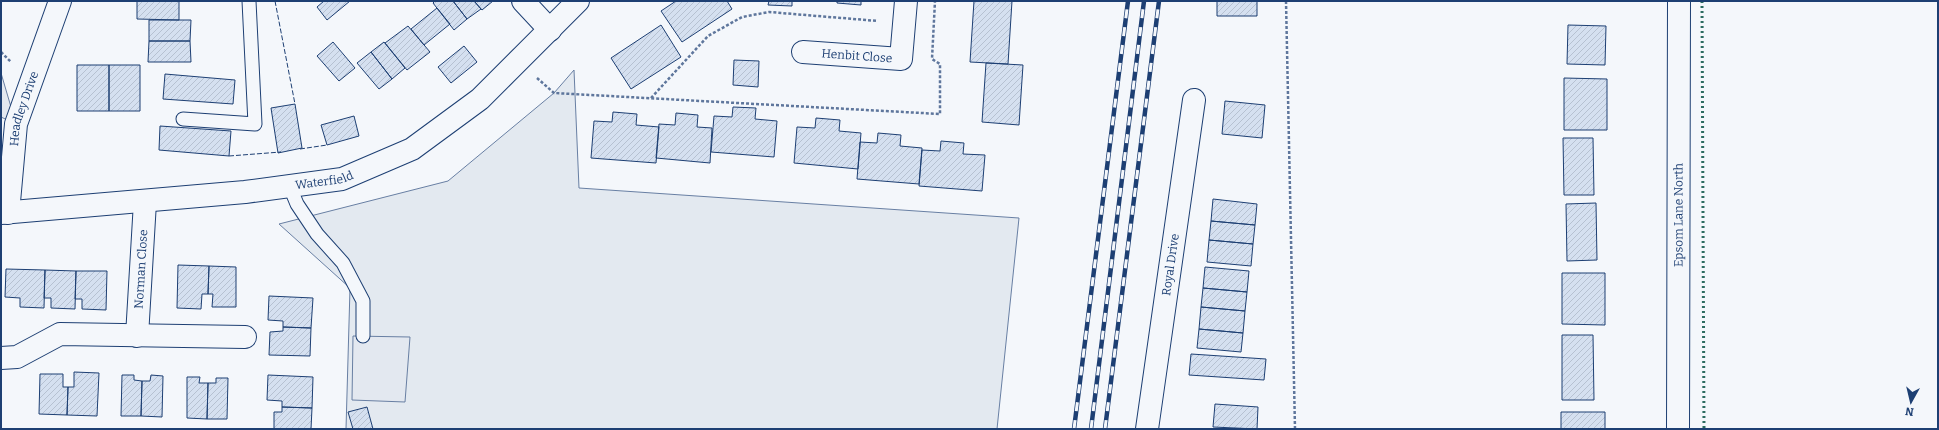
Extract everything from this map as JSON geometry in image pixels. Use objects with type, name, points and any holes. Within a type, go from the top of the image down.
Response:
[{"type":"street","name":"Headley Drive","points":[[5,213],[16,124],[60,1]]},
{"type":"street","points":[[523,1],[550,30]]},
{"type":"street","name":"Waterfield","points":[[5,213],[145,202],[290,187],[342,179],[412,149],[480,99],[519,62],[578,1]]},
{"type":"street","name":"Henbit Close","points":[[803,52],[901,59],[906,1]]},
{"type":"street","name":"Epsom Lane North","points":[[1678,429],[1679,1]]},
{"type":"street","name":"Royal Drive","points":[[1146,429],[1194,100]]},
{"type":"street","name":"Norman Close","points":[[137,336],[145,202]]},
{"type":"street","points":[[1,358],[17,357],[60,334],[245,337]]},
{"type":"lane","points":[[183,119],[256,124],[249,1]]},
{"type":"lane","points":[[290,187],[297,204],[317,234],[343,263],[363,301],[363,336]]},
{"type":"path","points":[[519,62],[554,93],[940,114],[940,64],[932,59],[935,1]]},
{"type":"path","points":[[1286,1],[1295,429]]},
{"type":"path","points":[[651,98],[708,36],[742,17],[769,12],[880,21]]},
{"type":"shaded area","points":[[574,70],[579,188],[1019,218],[997,429],[346,429],[350,288],[279,224],[448,181],[554,93]]},
{"type":"shaded area","points":[[1,73],[16,124],[1,117]]},
{"type":"shaded area","points":[[353,336],[410,337],[405,402],[352,400]]},
{"type":"building","points":[[137,1],[179,1],[179,20],[137,19]]},
{"type":"building","points":[[324,1],[350,1],[327,20],[317,7]]},
{"type":"building","points":[[435,1],[453,1],[467,19],[454,30],[433,3]]},
{"type":"building","points":[[453,1],[474,1],[481,9],[467,19]]},
{"type":"building","points":[[474,1],[493,1],[482,10]]},
{"type":"building","points":[[676,1],[727,1],[732,9],[682,42],[661,11]]},
{"type":"building","points":[[769,1],[792,1],[792,6],[768,5]]},
{"type":"building","points":[[837,1],[861,1],[861,5],[837,3]]},
{"type":"building","points":[[974,1],[1012,1],[1008,64],[970,62]]},
{"type":"building","points":[[1217,1],[1257,1],[1257,16],[1217,16]]},
{"type":"building","points":[[437,8],[450,24],[424,45],[411,29]]},
{"type":"building","points":[[149,20],[191,20],[190,41],[149,41]]},
{"type":"building","points":[[661,25],[681,57],[631,89],[611,58]]},
{"type":"building","points":[[1568,25],[1606,26],[1605,65],[1567,64]]},
{"type":"building","points":[[408,26],[430,52],[407,70],[385,43]]},
{"type":"building","points":[[149,41],[190,41],[191,62],[148,62]]},
{"type":"building","points":[[333,42],[355,68],[339,81],[317,56]]},
{"type":"building","points":[[384,42],[405,68],[392,79],[371,52]]},
{"type":"building","points":[[464,46],[477,62],[451,83],[438,67]]},
{"type":"building","points":[[371,52],[392,79],[379,89],[357,63]]},
{"type":"building","points":[[734,60],[759,61],[758,87],[733,85]]},
{"type":"building","points":[[986,63],[1023,65],[1019,125],[982,122]]},
{"type":"building","points":[[77,65],[109,65],[109,111],[77,111]]},
{"type":"building","points":[[109,65],[140,65],[140,111],[109,111]]},
{"type":"building","points":[[165,74],[235,80],[233,104],[163,99]]},
{"type":"building","points":[[1564,78],[1607,79],[1607,130],[1564,130]]},
{"type":"building","points":[[1225,101],[1265,105],[1262,138],[1222,134]]},
{"type":"building","points":[[295,104],[302,148],[278,153],[271,108]]},
{"type":"building","points":[[733,107],[756,108],[755,119],[777,121],[774,157],[711,152],[714,116],[732,117]]},
{"type":"building","points":[[613,112],[637,114],[636,125],[659,127],[656,163],[591,158],[594,121],[612,122]]},
{"type":"building","points":[[676,113],[698,115],[697,127],[712,128],[710,163],[656,158],[659,124],[675,125]]},
{"type":"building","points":[[354,116],[359,136],[327,145],[321,125]]},
{"type":"building","points":[[816,118],[840,120],[839,131],[861,133],[858,169],[794,163],[797,127],[815,128]]},
{"type":"building","points":[[160,126],[231,131],[229,156],[159,150]]},
{"type":"building","points":[[878,133],[901,135],[900,146],[922,148],[919,184],[857,179],[860,142],[877,143]]},
{"type":"building","points":[[1563,138],[1593,138],[1594,195],[1564,195]]},
{"type":"building","points":[[941,141],[964,143],[963,154],[985,155],[982,191],[919,186],[922,150],[940,151]]},
{"type":"building","points":[[1213,199],[1257,204],[1255,225],[1211,221]]},
{"type":"building","points":[[1596,203],[1597,260],[1567,261],[1566,204]]},
{"type":"building","points":[[1211,221],[1255,225],[1253,244],[1209,240]]},
{"type":"building","points":[[1209,240],[1253,244],[1251,266],[1207,262]]},
{"type":"building","points":[[178,265],[209,266],[208,294],[202,294],[201,309],[177,308]]},
{"type":"building","points":[[209,266],[236,267],[236,307],[212,307],[213,294],[208,294]]},
{"type":"building","points":[[1205,267],[1249,271],[1247,292],[1203,288]]},
{"type":"building","points":[[6,269],[45,270],[44,308],[20,307],[20,298],[5,297]]},
{"type":"building","points":[[45,270],[76,271],[75,309],[51,308],[51,298],[44,298]]},
{"type":"building","points":[[76,271],[107,271],[106,310],[82,309],[82,299],[75,299]]},
{"type":"building","points":[[1562,273],[1605,273],[1605,325],[1562,324]]},
{"type":"building","points":[[1203,288],[1247,292],[1245,311],[1201,307]]},
{"type":"building","points":[[269,296],[313,298],[311,328],[283,327],[283,321],[268,320]]},
{"type":"building","points":[[1201,307],[1245,311],[1243,333],[1199,329]]},
{"type":"building","points":[[283,327],[311,328],[310,356],[269,355],[270,332],[283,331]]},
{"type":"building","points":[[1199,329],[1243,333],[1241,352],[1197,348]]},
{"type":"building","points":[[1562,335],[1593,335],[1594,400],[1562,400]]},
{"type":"building","points":[[1191,354],[1266,359],[1264,380],[1189,375]]},
{"type":"building","points":[[74,372],[99,373],[97,416],[67,415],[68,387],[74,387]]},
{"type":"building","points":[[40,374],[63,374],[63,387],[68,387],[67,415],[39,414]]},
{"type":"building","points":[[122,375],[134,375],[134,380],[142,381],[141,416],[121,416]]},
{"type":"building","points":[[151,375],[163,376],[162,417],[141,416],[142,381],[150,381]]},
{"type":"building","points":[[268,375],[313,377],[312,408],[282,407],[282,401],[267,400]]},
{"type":"building","points":[[187,377],[200,377],[199,383],[208,383],[207,419],[187,418]]},
{"type":"building","points":[[216,378],[228,378],[227,419],[207,419],[208,383],[216,383]]},
{"type":"building","points":[[1215,404],[1258,407],[1257,429],[1213,427]]},
{"type":"building","points":[[282,407],[312,408],[311,429],[274,429],[274,412],[282,412]]},
{"type":"building","points":[[367,407],[373,429],[353,429],[348,412]]},
{"type":"building","points":[[1561,412],[1605,412],[1605,429],[1561,429]]},
{"type":"railway","points":[[1074,429],[1128,1]]},
{"type":"railway","points":[[1091,429],[1144,1]]},
{"type":"railway","points":[[1105,429],[1159,1]]},
{"type":"hedge","points":[[1702,1],[1704,429]]},
{"type":"fence","points":[[275,1],[295,104]]},
{"type":"fence","points":[[300,149],[327,145]]},
{"type":"fence","points":[[229,156],[281,152]]}]
